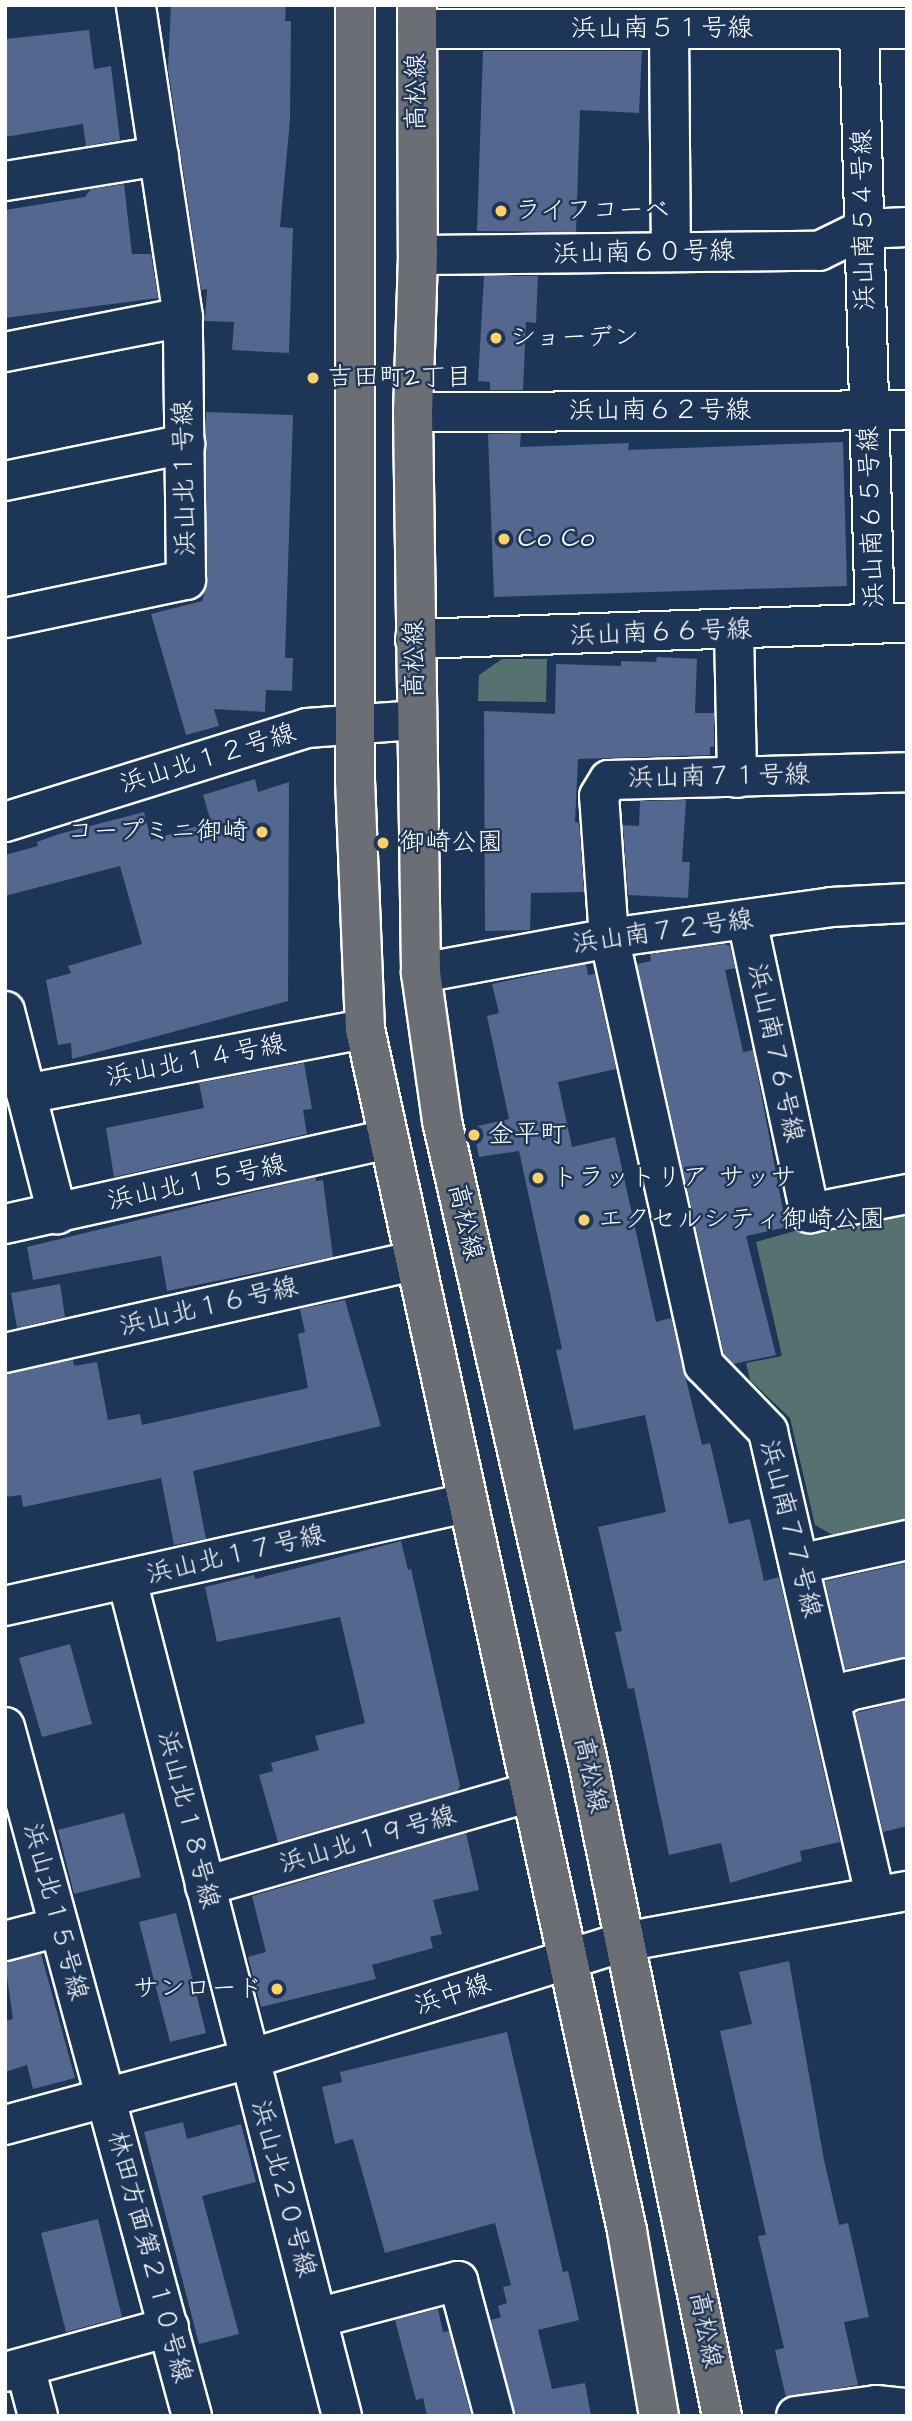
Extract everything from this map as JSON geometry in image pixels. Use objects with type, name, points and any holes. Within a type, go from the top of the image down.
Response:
[{"type":"main road","points":[[355,5],[355,726],[365,1029],[413,1261],[627,2231],[659,2416]]},
{"type":"main road","name":"高松線","points":[[417,17],[418,255],[413,412],[415,720],[421,973],[442,1121],[585,1748],[722,2416]]},
{"type":"street","name":"浜山北１号線","points":[[5,618],[186,580],[183,317],[136,5]]},
{"type":"street","name":"浜山南５１号線","points":[[417,17],[669,30],[820,17],[859,29],[907,29]]},
{"type":"street","name":"浜山南５４号線","points":[[859,29],[869,411]]},
{"type":"street","points":[[669,30],[671,253]]},
{"type":"street","points":[[5,181],[159,156]]},
{"type":"street","points":[[864,229],[907,228]]},
{"type":"street","name":"浜山南６０号線","points":[[418,255],[819,251],[864,229]]},
{"type":"street","points":[[5,352],[183,317]]},
{"type":"street","name":"浜山南６２号線","points":[[413,412],[907,410]]},
{"type":"street","name":"浜山南６５号線","points":[[869,411],[891,624]]},
{"type":"street","points":[[5,481],[185,444]]},
{"type":"street","name":"浜山南６６号線","points":[[415,639],[891,624]]},
{"type":"street","points":[[734,630],[737,778]]},
{"type":"street","name":"浜山北１２号線","points":[[5,822],[307,728],[415,720]]},
{"type":"street","name":"浜山南７１号線","points":[[609,938],[599,796],[609,780],[907,772]]},
{"type":"street","name":"浜山南７２号線","points":[[421,973],[609,938],[831,907],[907,903]]},
{"type":"street","name":"浜山南７６号線","points":[[747,920],[810,1213],[907,1194]]},
{"type":"street","name":"浜山南７７号線","points":[[609,938],[704,1365],[768,1431],[832,1702],[891,1893]]},
{"type":"street","points":[[5,1011],[57,1214]]},
{"type":"street","name":"浜山北１４号線","points":[[26,1094],[365,1029]]},
{"type":"street","name":"浜山北１５号線","points":[[5,1224],[387,1139]]},
{"type":"street","name":"浜山北１６号線","points":[[5,1353],[413,1261]]},
{"type":"street","name":"浜山北１７号線","points":[[5,1606],[467,1503]]},
{"type":"street","points":[[799,1564],[907,1540]]},
{"type":"street","name":"浜山北１８号線","points":[[127,1580],[250,2059]]},
{"type":"street","points":[[832,1702],[849,1691],[907,1678]]},
{"type":"street","name":"浜山北１５号線","points":[[5,1727],[106,2098]]},
{"type":"street","name":"浜山北１９号線","points":[[205,1886],[531,1792]]},
{"type":"street","name":"浜中線","points":[[5,2125],[250,2059],[568,1962],[623,1942],[891,1893]]},
{"type":"street","points":[[5,1941],[59,1927]]},
{"type":"street","name":"浜山北２０号線","points":[[250,2059],[342,2416]]},
{"type":"street","name":"林田方面第２１０号線","points":[[106,2098],[192,2416]]},
{"type":"street","points":[[317,2318],[458,2281],[494,2416]]},
{"type":"street","points":[[38,2416],[15,2369],[169,2327]]},
{"type":"street","points":[[796,2416],[876,2405],[907,2408]]},
{"type":"green space","points":[[502,659],[547,659],[546,702],[478,701],[479,675]]},
{"type":"green space","points":[[891,1204],[907,1204],[907,1521],[836,1537],[815,1525],[790,1418],[750,1380],[746,1363],[782,1356],[756,1242]]},
{"type":"building","points":[[171,5],[286,5],[285,21],[291,21],[290,120],[280,227],[293,228],[289,353],[232,350],[234,322],[205,321],[207,289],[201,290],[168,69]]},
{"type":"building","points":[[89,30],[94,69],[111,66],[120,140],[86,146],[83,124],[5,137],[5,39]]},
{"type":"building","points":[[483,51],[642,51],[639,113],[580,110],[576,232],[477,231]]},
{"type":"building","points":[[124,184],[132,254],[151,254],[158,298],[5,318],[5,210],[85,197],[91,189]]},
{"type":"building","points":[[484,276],[538,276],[536,323],[526,322],[523,390],[490,390],[490,382],[478,381]]},
{"type":"building","points":[[206,412],[293,415],[285,658],[293,658],[292,691],[266,690],[265,712],[214,709],[219,726],[186,735],[151,614],[202,601],[206,589]]},
{"type":"building","points":[[521,433],[520,447],[629,443],[628,450],[843,442],[847,586],[494,597],[488,434]]},
{"type":"building","points":[[657,657],[697,659],[695,713],[714,713],[714,747],[710,747],[710,755],[578,759],[575,822],[579,823],[584,892],[531,893],[530,930],[485,931],[484,711],[555,714],[556,664],[621,666],[621,661],[656,662]]},
{"type":"building","points":[[255,779],[258,792],[289,782],[288,1001],[72,1059],[71,1043],[58,1045],[46,980],[71,973],[68,966],[142,944],[120,866],[5,896],[5,855],[38,846],[37,842],[59,834],[144,812],[151,840],[211,822],[203,795]]},
{"type":"building","points":[[686,800],[682,862],[690,862],[688,898],[628,895],[623,825],[639,826],[640,801]]},
{"type":"building","points":[[724,944],[730,946],[735,968],[725,970],[743,1052],[753,1050],[786,1227],[746,1236],[776,1355],[733,1364],[724,1354],[637,964],[651,961],[650,954]]},
{"type":"building","points":[[586,964],[588,975],[595,974],[616,1069],[558,1082],[572,1147],[615,1137],[656,1322],[671,1318],[702,1445],[710,1443],[729,1524],[750,1519],[764,1581],[779,1577],[840,1842],[800,1851],[802,1861],[730,1883],[721,1843],[669,1855],[634,1688],[628,1689],[615,1632],[622,1631],[598,1527],[666,1512],[645,1415],[574,1430],[556,1350],[562,1349],[519,1151],[479,1157],[473,1127],[509,1119],[487,1016],[499,1013],[492,984]]},
{"type":"building","points":[[304,1063],[312,1109],[303,1110],[307,1134],[114,1177],[106,1128],[204,1108],[199,1083]]},
{"type":"building","points":[[316,1177],[316,1181],[323,1180],[333,1257],[167,1291],[161,1256],[33,1280],[27,1247]]},
{"type":"building","points":[[60,1284],[65,1317],[17,1328],[11,1293]]},
{"type":"building","points":[[345,1300],[381,1426],[193,1471],[206,1539],[174,1545],[161,1478],[23,1507],[21,1495],[5,1497],[5,1374],[73,1360],[74,1366],[97,1362],[108,1420],[140,1414],[142,1425],[308,1388],[298,1334],[305,1332],[300,1309]]},
{"type":"building","points":[[401,1541],[408,1570],[411,1569],[460,1786],[457,1791],[278,1842],[259,1775],[273,1771],[271,1763],[319,1750],[315,1736],[365,1723],[340,1617],[217,1642],[205,1587],[254,1575],[255,1579]]},
{"type":"building","points":[[907,1563],[907,1657],[845,1669],[825,1581]]},
{"type":"building","points":[[70,1644],[92,1724],[42,1737],[19,1658]]},
{"type":"building","points":[[907,1700],[907,1826],[883,1832],[855,1713]]},
{"type":"building","points":[[124,1813],[141,1877],[74,1894],[58,1830]]},
{"type":"building","points":[[466,1833],[479,1890],[433,1900],[442,1934],[430,1937],[433,1948],[372,1965],[376,1979],[261,2007],[248,1957],[266,1952],[252,1896]]},
{"type":"building","points":[[176,1913],[206,2033],[170,2042],[139,1922]]},
{"type":"building","points":[[41,1954],[75,2078],[33,2089],[27,2065],[5,2072],[5,2021],[13,2019],[5,1963]]},
{"type":"building","points":[[789,1961],[824,2160],[839,2225],[848,2223],[869,2317],[844,2322],[858,2385],[786,2397],[775,2350],[784,2348],[758,2236],[766,2235],[720,2031],[752,2024],[739,1972]]},
{"type":"building","points":[[507,2032],[563,2272],[568,2271],[579,2320],[538,2330],[552,2389],[585,2383],[591,2416],[515,2416],[491,2320],[501,2317],[498,2306],[507,2303],[503,2287],[511,2285],[495,2223],[385,2253],[353,2139],[335,2144],[322,2087],[342,2082],[340,2072]]},
{"type":"building","points":[[183,2122],[187,2139],[241,2124],[256,2182],[202,2196],[239,2334],[199,2344],[144,2132]]},
{"type":"building","points":[[98,2219],[122,2317],[66,2332],[41,2233]]},
{"type":"building","points":[[438,2309],[443,2332],[449,2331],[471,2416],[427,2416],[423,2398],[416,2400],[395,2320]]},
{"type":"place","name":"ライフコーベ","points":[[501,211]]},
{"type":"place","name":"ショーデン","points":[[496,338]]},
{"type":"place","name":"吉田町2丁目","points":[[313,378]]},
{"type":"place","name":"Co Co","points":[[504,539]]},
{"type":"place","name":"コープミニ御崎","points":[[262,832]]},
{"type":"place","name":"御崎公園","points":[[383,843]]},
{"type":"place","name":"金平町","points":[[474,1135]]},
{"type":"place","name":"トラットリア サッサ","points":[[538,1178]]},
{"type":"place","name":"エクセルシティ御崎公園","points":[[584,1220]]},
{"type":"place","name":"サンロード","points":[[277,1989]]}]
